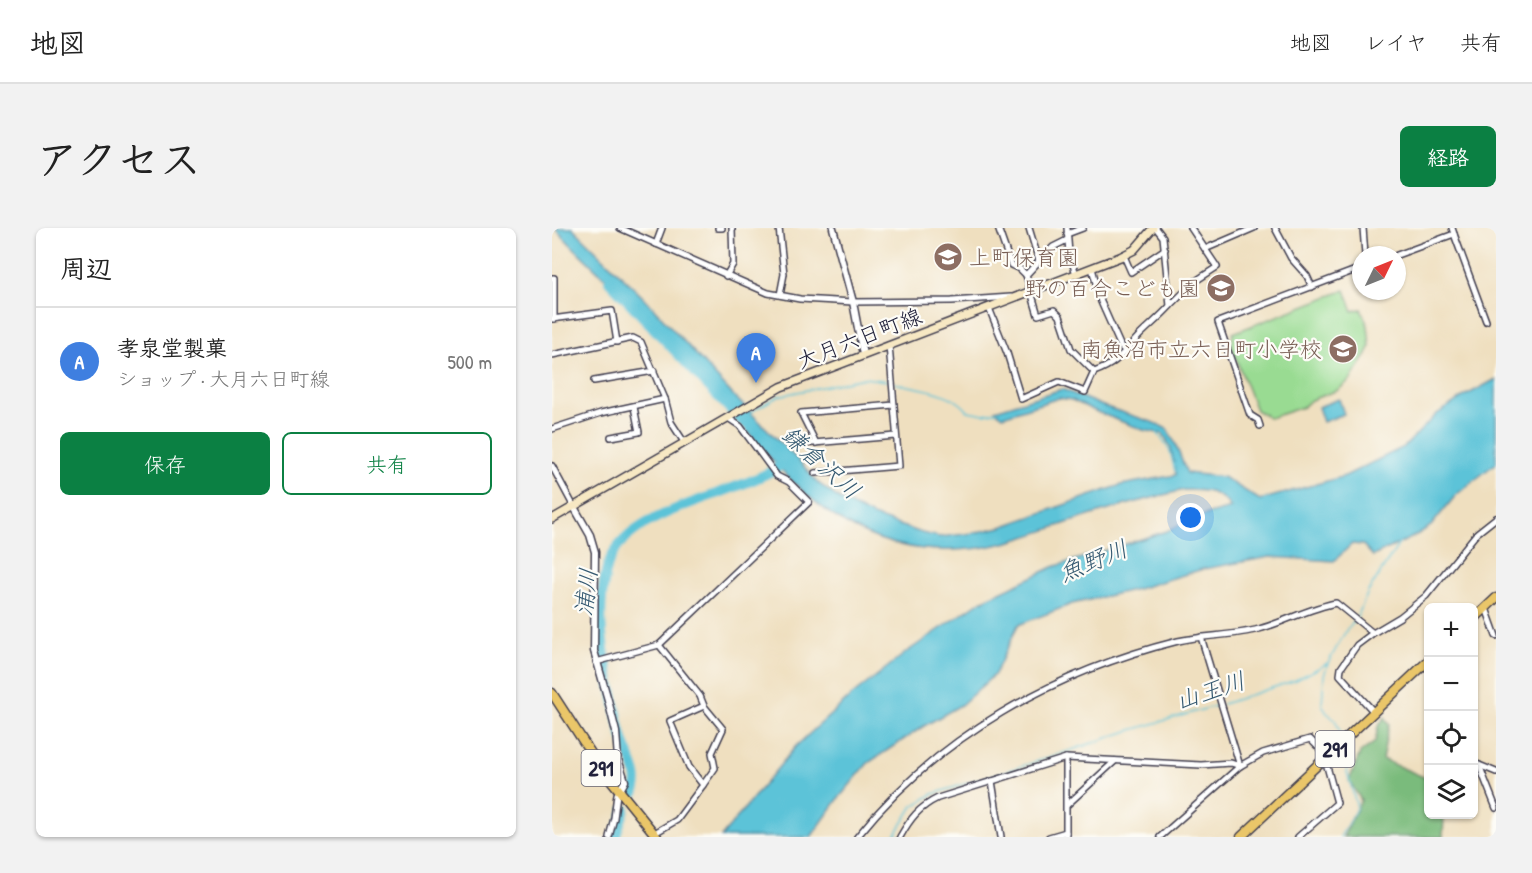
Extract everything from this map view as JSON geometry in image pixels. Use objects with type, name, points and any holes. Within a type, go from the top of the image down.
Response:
[{"type":"highway","points":[[1478,615],[1496,598]]},
{"type":"highway","name":"291","points":[[1241,837],[1424,665]]},
{"type":"highway","name":"291","points":[[552,693],[578,736],[619,792],[658,834]]},
{"type":"main road","name":"大月六日町線","points":[[552,519],[781,387],[1124,256],[1134,250],[1155,228]]},
{"type":"street","points":[[620,228],[726,276],[768,292],[800,299],[853,302],[991,299],[1018,296]]},
{"type":"street","points":[[656,244],[662,228]]},
{"type":"street","points":[[726,276],[733,264],[732,228]]},
{"type":"street","points":[[779,228],[784,274],[780,295]]},
{"type":"street","points":[[833,228],[853,302],[863,355]]},
{"type":"street","points":[[999,228],[1011,265],[1026,275],[1038,315],[1054,310],[1060,316],[1071,349],[1094,372]]},
{"type":"street","points":[[1029,228],[1039,261]]},
{"type":"street","points":[[1026,275],[1067,234],[1083,228]]},
{"type":"street","points":[[1155,228],[1163,237],[1170,306]]},
{"type":"street","points":[[989,308],[1007,353],[1021,399],[1059,382],[1085,392],[1094,372],[1109,367],[1194,282],[1217,267],[1191,228]]},
{"type":"street","points":[[1205,249],[1254,228]]},
{"type":"street","points":[[1275,228],[1291,258],[1307,276],[1312,287]]},
{"type":"street","points":[[1363,228],[1364,246]]},
{"type":"street","points":[[1406,251],[1453,231],[1486,321]]},
{"type":"street","points":[[1067,234],[1076,274]]},
{"type":"street","points":[[1124,256],[1131,272],[1165,249]]},
{"type":"street","points":[[1092,268],[1101,302],[1121,347],[1126,351]]},
{"type":"street","points":[[1260,426],[1258,420],[1250,415],[1218,322],[1352,271]]},
{"type":"street","points":[[552,278],[554,278],[553,319],[612,311],[617,342]]},
{"type":"street","points":[[552,355],[633,338],[641,342],[665,399],[671,422],[684,442]]},
{"type":"street","points":[[815,473],[899,466],[889,345]]},
{"type":"street","points":[[594,381],[654,370]]},
{"type":"street","points":[[552,429],[601,413],[665,399]]},
{"type":"street","points":[[816,443],[801,413],[894,405]]},
{"type":"street","points":[[611,437],[639,432],[634,407]]},
{"type":"street","points":[[596,662],[659,645],[809,502],[789,482],[777,476],[740,426],[728,417]]},
{"type":"street","points":[[790,445],[896,436]]},
{"type":"street","points":[[552,466],[590,535],[595,552],[597,567],[593,635],[596,662],[616,732],[618,759],[625,781],[617,794],[609,837]]},
{"type":"street","points":[[1374,712],[1340,675],[1341,668],[1357,645],[1400,617],[1426,596],[1477,533],[1496,518]]},
{"type":"street","points":[[857,837],[871,819],[914,777],[949,748],[1007,709],[1045,687],[1094,666],[1134,653],[1201,637],[1256,630],[1336,603],[1373,633]]},
{"type":"street","points":[[1486,608],[1496,636]]},
{"type":"street","points":[[1201,637],[1240,766]]},
{"type":"street","points":[[658,834],[677,820],[716,768],[711,753],[723,729],[659,645]]},
{"type":"street","points":[[703,785],[689,766],[670,721],[704,706]]},
{"type":"street","points":[[1160,837],[1240,766],[1263,753],[1310,740],[1326,757],[1337,803],[1298,837]]},
{"type":"street","points":[[900,837],[910,819],[926,804],[938,798],[1066,758],[1201,765],[1231,763],[1240,766]]},
{"type":"street","points":[[1049,837],[1066,834],[1066,758]]},
{"type":"street","points":[[1067,805],[1115,761]]},
{"type":"street","points":[[1476,765],[1496,808]]},
{"type":"street","points":[[1478,765],[1496,772]]},
{"type":"street","points":[[992,781],[1001,837]]},
{"type":"green space","points":[[1345,290],[1353,311],[1361,309],[1368,326],[1370,347],[1350,380],[1338,390],[1311,400],[1303,407],[1270,418],[1256,410],[1231,346],[1233,333]]},
{"type":"green space","points":[[1385,717],[1389,725],[1382,759],[1424,777],[1424,819],[1444,819],[1443,837],[1343,837],[1361,800],[1349,781],[1360,753],[1375,742],[1378,726]]},
{"type":"water","name":"魚野川","points":[[555,228],[573,228],[649,303],[817,482],[841,500],[873,516],[922,533],[940,537],[1001,527],[1121,485],[1176,475],[1171,448],[1163,434],[1143,430],[1072,400],[1059,398],[1003,416],[995,410],[1062,389],[1167,429],[1187,473],[1223,477],[1260,500],[1345,476],[1404,447],[1437,414],[1496,379],[1496,463],[1456,495],[1431,526],[1373,556],[1363,545],[1352,544],[1334,561],[1270,557],[1203,569],[1137,589],[1072,604],[1018,625],[995,674],[961,705],[868,763],[811,837],[721,837],[796,746],[851,696],[908,651],[981,601],[1053,567],[1167,531],[1194,518],[1231,508],[1211,492],[1184,490],[1112,509],[1008,542],[970,549],[933,550],[900,545],[871,536],[843,522],[794,483],[748,432],[718,392],[659,329]]},
{"type":"water","points":[[1339,399],[1344,414],[1323,422],[1318,407]]},
{"type":"waterway","name":"鎌倉沢川","points":[[609,281],[739,419],[750,427]]},
{"type":"waterway","points":[[751,412],[778,396],[864,378],[889,381]]},
{"type":"waterway","points":[[894,383],[943,394],[961,404],[968,411],[984,414],[998,411]]},
{"type":"waterway","points":[[1157,432],[1170,451],[1175,471]]},
{"type":"waterway","name":"浦川","points":[[633,795],[636,788],[636,774],[620,728],[606,663],[601,619],[606,572],[616,550],[633,532],[656,518],[766,474],[787,461]]},
{"type":"waterway","name":"山王川","points":[[1342,736],[1335,720],[1326,712],[1322,704],[1324,675],[1347,629],[1356,620],[1368,592],[1400,542]]},
{"type":"waterway","name":"山王川","points":[[1223,704],[1296,680],[1328,663]]},
{"type":"waterway","name":"山王川","points":[[894,837],[913,806],[933,794],[1128,731],[1219,705]]},
{"type":"waterway","points":[[1340,837],[1357,807],[1347,772],[1346,748]]},
{"type":"waterway","name":"浦川","points":[[615,837],[625,809]]},
{"type":"place","name":"上町保育園","points":[[948,257]]},
{"type":"place","name":"野の百合こども園","points":[[1221,288]]},
{"type":"place","name":"南魚沼市立六日町小学校","points":[[1343,349]]},
{"type":"place","name":"孝泉堂製菓","points":[[756,383]]}]
